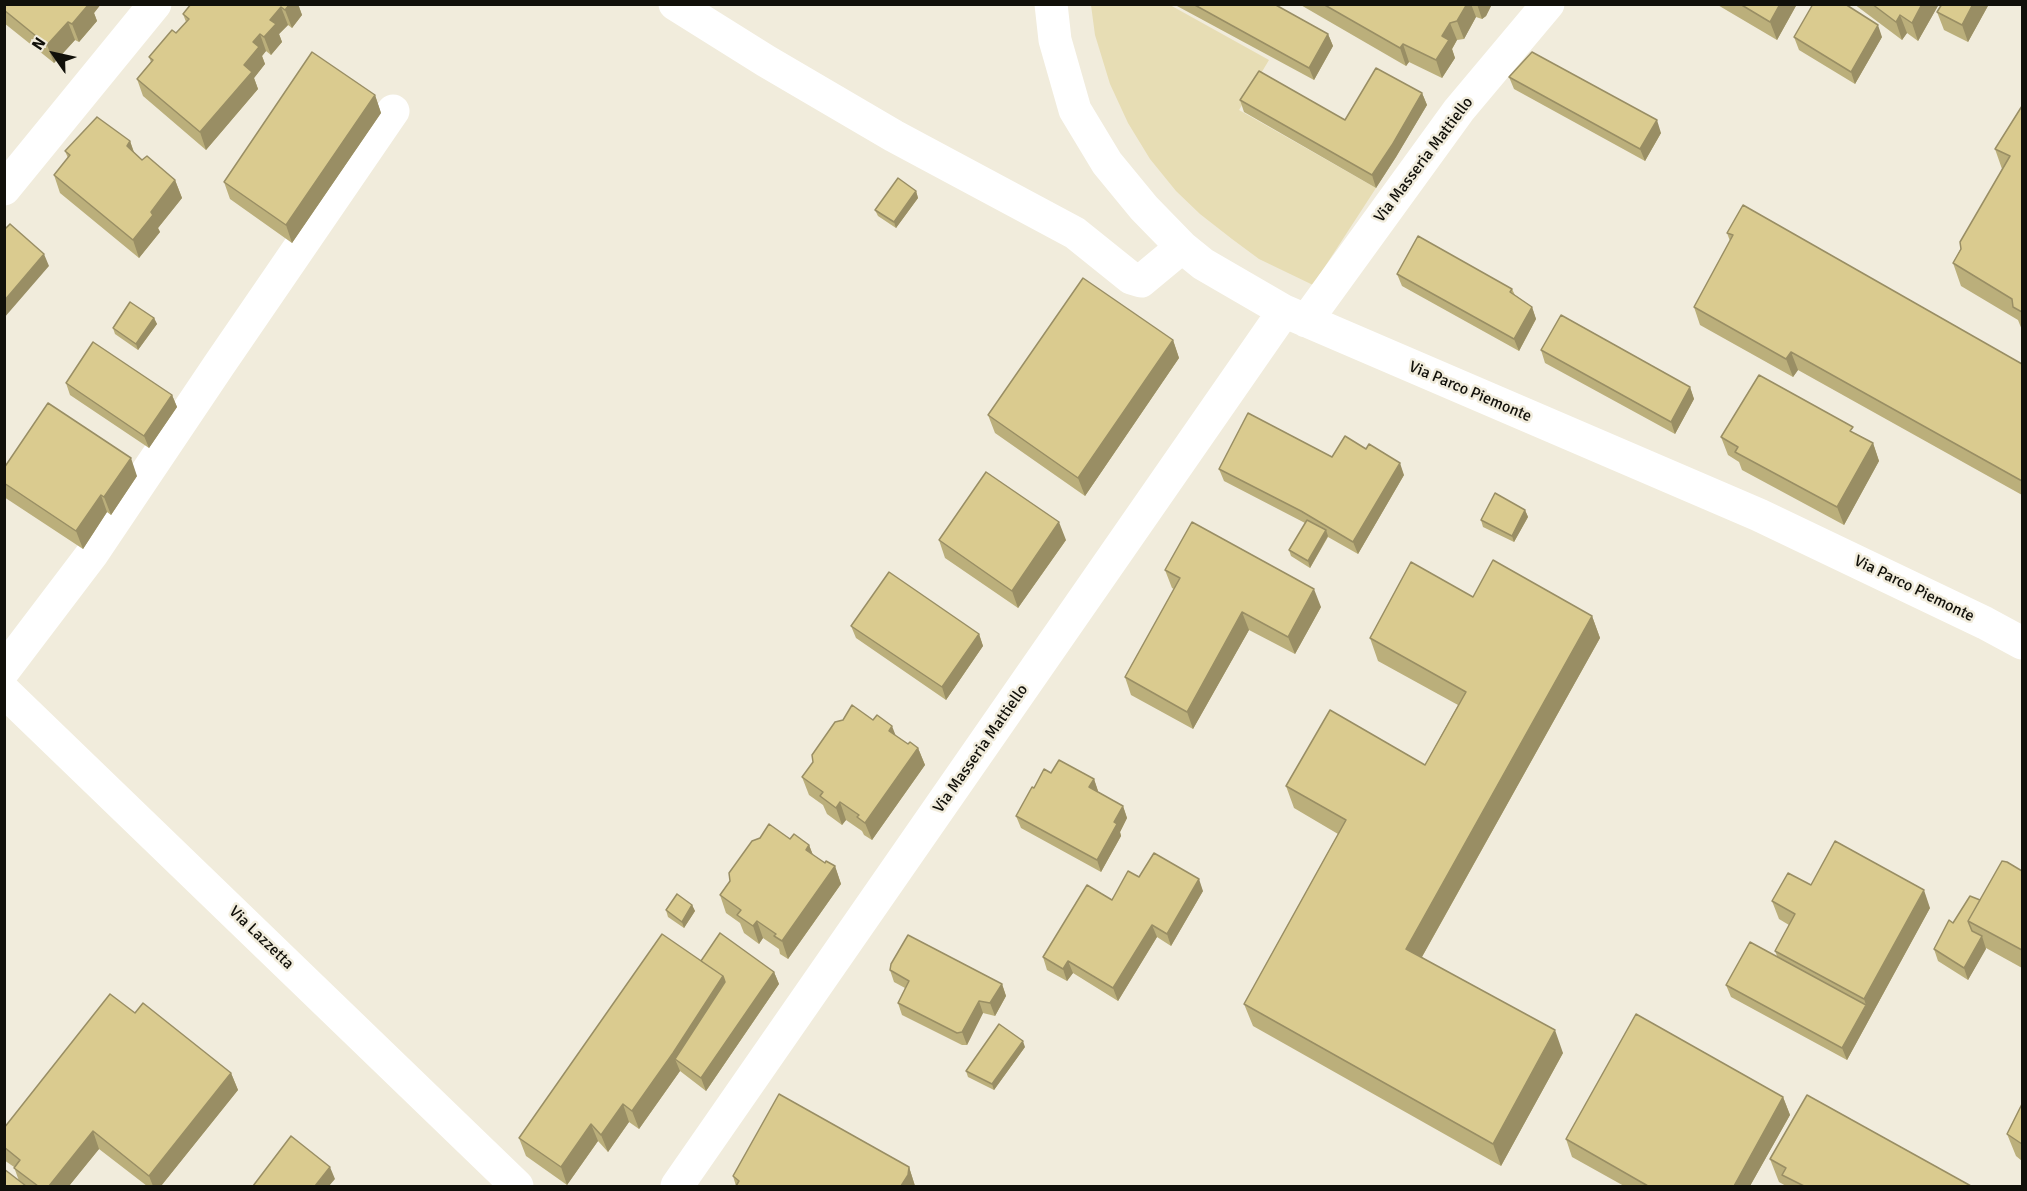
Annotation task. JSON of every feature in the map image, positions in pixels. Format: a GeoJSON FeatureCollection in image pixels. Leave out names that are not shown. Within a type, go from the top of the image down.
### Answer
{"type":"FeatureCollection","features":[{"type":"Feature","properties":{"kind":"street"},"geometry":{"type":"LineString","coordinates":[[4,189],[155,4]]}},
{"type":"Feature","properties":{"kind":"street"},"geometry":{"type":"LineString","coordinates":[[675,4],[766,61],[894,136],[1075,233],[1131,278],[1142,281],[1182,247]]}},
{"type":"Feature","properties":{"kind":"street","name":"Via Parco Piemonte"},"geometry":{"type":"LineString","coordinates":[[1051,4],[1055,40],[1075,110],[1107,163],[1144,208],[1182,247],[1203,264],[1295,316],[1759,515],[2022,643]]}},
{"type":"Feature","properties":{"kind":"street","name":"Via Masseria Mattiello"},"geometry":{"type":"LineString","coordinates":[[677,1186],[1295,316],[1459,110],[1548,4]]}},
{"type":"Feature","properties":{"kind":"street"},"geometry":{"type":"LineString","coordinates":[[4,670],[92,554],[393,111]]}},
{"type":"Feature","properties":{"kind":"street","name":"Via Lazzetta"},"geometry":{"type":"LineString","coordinates":[[4,691],[517,1186]]}},
{"type":"Feature","properties":{"kind":"shaded area"},"geometry":{"type":"Polygon","coordinates":[[[1091,5],[1170,5],[1269,60],[1239,110],[1376,188],[1313,285],[1259,259],[1232,239],[1200,214],[1176,191],[1150,159],[1128,123],[1110,84],[1095,35],[1091,5]]]}},
{"type":"Feature","properties":{"kind":"building"},"geometry":{"type":"Polygon","coordinates":[[[4,4],[89,4],[72,24],[68,22],[47,45],[4,10],[4,4]]]}},
{"type":"Feature","properties":{"kind":"building"},"geometry":{"type":"Polygon","coordinates":[[[191,4],[290,4],[285,10],[281,7],[270,20],[276,24],[264,37],[260,34],[253,42],[259,47],[244,65],[252,72],[200,132],[137,79],[153,60],[149,57],[172,30],[176,33],[189,19],[183,14],[191,4]]]}},
{"type":"Feature","properties":{"kind":"building"},"geometry":{"type":"Polygon","coordinates":[[[1193,4],[1274,4],[1328,34],[1309,68],[1193,4]]]}},
{"type":"Feature","properties":{"kind":"building"},"geometry":{"type":"Polygon","coordinates":[[[1323,4],[1467,4],[1457,21],[1450,23],[1442,36],[1449,40],[1436,60],[1403,44],[1400,48],[1323,4]]]}},
{"type":"Feature","properties":{"kind":"building"},"geometry":{"type":"Polygon","coordinates":[[[1740,4],[1780,4],[1770,22],[1740,4]]]}},
{"type":"Feature","properties":{"kind":"building"},"geometry":{"type":"Polygon","coordinates":[[[1813,4],[1845,4],[1878,25],[1851,72],[1794,37],[1813,4]]]}},
{"type":"Feature","properties":{"kind":"building"},"geometry":{"type":"Polygon","coordinates":[[[1872,4],[1922,4],[1912,23],[1900,15],[1896,22],[1872,4]]]}},
{"type":"Feature","properties":{"kind":"building"},"geometry":{"type":"Polygon","coordinates":[[[1942,4],[1973,4],[1962,25],[1937,12],[1942,4]]]}},
{"type":"Feature","properties":{"kind":"building"},"geometry":{"type":"Polygon","coordinates":[[[312,52],[375,95],[286,225],[224,182],[312,52]]]}},
{"type":"Feature","properties":{"kind":"building"},"geometry":{"type":"Polygon","coordinates":[[[1532,52],[1657,120],[1640,149],[1509,77],[1532,52]]]}},
{"type":"Feature","properties":{"kind":"building"},"geometry":{"type":"Polygon","coordinates":[[[1376,68],[1422,93],[1372,175],[1240,100],[1259,71],[1345,120],[1376,68]]]}},
{"type":"Feature","properties":{"kind":"building"},"geometry":{"type":"Polygon","coordinates":[[[2022,106],[2022,312],[2013,307],[2012,299],[1953,263],[1961,249],[1960,242],[2010,156],[1995,149],[2022,106]]]}},
{"type":"Feature","properties":{"kind":"building"},"geometry":{"type":"Polygon","coordinates":[[[97,117],[130,141],[127,146],[142,160],[147,156],[175,180],[151,212],[153,215],[133,240],[54,175],[70,155],[65,151],[97,117]]]}},
{"type":"Feature","properties":{"kind":"building"},"geometry":{"type":"Polygon","coordinates":[[[898,178],[916,191],[894,222],[875,210],[898,178]]]}},
{"type":"Feature","properties":{"kind":"building"},"geometry":{"type":"Polygon","coordinates":[[[1743,205],[2022,364],[2022,481],[1791,352],[1786,359],[1694,307],[1733,235],[1727,233],[1743,205]]]}},
{"type":"Feature","properties":{"kind":"building"},"geometry":{"type":"Polygon","coordinates":[[[10,224],[44,254],[4,301],[4,230],[10,224]]]}},
{"type":"Feature","properties":{"kind":"building"},"geometry":{"type":"Polygon","coordinates":[[[1418,236],[1512,289],[1510,292],[1532,307],[1514,339],[1397,274],[1418,236]]]}},
{"type":"Feature","properties":{"kind":"building"},"geometry":{"type":"Polygon","coordinates":[[[1083,278],[1173,340],[1078,478],[988,415],[1083,278]]]}},
{"type":"Feature","properties":{"kind":"building"},"geometry":{"type":"Polygon","coordinates":[[[130,302],[154,318],[136,344],[113,328],[130,302]]]}},
{"type":"Feature","properties":{"kind":"building"},"geometry":{"type":"Polygon","coordinates":[[[1561,315],[1690,387],[1671,422],[1541,350],[1561,315]]]}},
{"type":"Feature","properties":{"kind":"building"},"geometry":{"type":"Polygon","coordinates":[[[93,342],[172,395],[144,436],[66,383],[93,342]]]}},
{"type":"Feature","properties":{"kind":"building"},"geometry":{"type":"Polygon","coordinates":[[[1759,375],[1853,427],[1850,431],[1873,443],[1837,507],[1735,452],[1738,447],[1721,437],[1759,375]]]}},
{"type":"Feature","properties":{"kind":"building"},"geometry":{"type":"Polygon","coordinates":[[[48,403],[131,458],[104,497],[101,495],[76,531],[4,483],[4,468],[48,403]]]}},
{"type":"Feature","properties":{"kind":"building"},"geometry":{"type":"Polygon","coordinates":[[[1248,413],[1332,457],[1345,436],[1366,449],[1369,444],[1400,463],[1353,542],[1301,511],[1219,469],[1248,413]]]}},
{"type":"Feature","properties":{"kind":"building"},"geometry":{"type":"Polygon","coordinates":[[[986,472],[1059,522],[1012,591],[939,540],[986,472]]]}},
{"type":"Feature","properties":{"kind":"building"},"geometry":{"type":"Polygon","coordinates":[[[1495,493],[1525,510],[1512,536],[1481,520],[1495,493]]]}},
{"type":"Feature","properties":{"kind":"building"},"geometry":{"type":"Polygon","coordinates":[[[1307,520],[1326,530],[1308,561],[1289,550],[1307,520]]]}},
{"type":"Feature","properties":{"kind":"building"},"geometry":{"type":"Polygon","coordinates":[[[1192,522],[1314,589],[1288,637],[1242,612],[1187,712],[1125,677],[1180,578],[1165,570],[1192,522]]]}},
{"type":"Feature","properties":{"kind":"building"},"geometry":{"type":"Polygon","coordinates":[[[1493,560],[1592,616],[1406,949],[1555,1030],[1493,1144],[1244,1004],[1346,820],[1286,786],[1330,710],[1425,765],[1466,692],[1370,638],[1411,562],[1473,597],[1493,560]]]}},
{"type":"Feature","properties":{"kind":"building"},"geometry":{"type":"Polygon","coordinates":[[[889,572],[979,634],[942,687],[851,626],[889,572]]]}},
{"type":"Feature","properties":{"kind":"building"},"geometry":{"type":"Polygon","coordinates":[[[852,705],[873,720],[877,715],[892,726],[889,731],[918,748],[865,823],[857,817],[859,815],[840,802],[836,808],[820,796],[823,792],[802,777],[813,762],[812,755],[835,722],[843,720],[852,705]]]}},
{"type":"Feature","properties":{"kind":"building"},"geometry":{"type":"Polygon","coordinates":[[[1059,760],[1094,779],[1089,787],[1123,806],[1114,822],[1117,824],[1097,860],[1016,816],[1044,769],[1051,773],[1059,760]]]}},
{"type":"Feature","properties":{"kind":"building"},"geometry":{"type":"Polygon","coordinates":[[[769,824],[790,839],[794,834],[809,845],[806,850],[825,863],[826,861],[835,866],[782,941],[757,921],[753,926],[737,915],[741,910],[720,895],[730,881],[729,873],[752,841],[760,838],[769,824]]]}},
{"type":"Feature","properties":{"kind":"building"},"geometry":{"type":"Polygon","coordinates":[[[1835,841],[1924,890],[1864,999],[1775,951],[1795,914],[1772,901],[1788,873],[1811,885],[1835,841]]]}},
{"type":"Feature","properties":{"kind":"building"},"geometry":{"type":"Polygon","coordinates":[[[1154,853],[1199,879],[1167,934],[1152,925],[1113,988],[1068,961],[1063,969],[1043,957],[1087,885],[1112,900],[1128,871],[1139,877],[1154,853]]]}},
{"type":"Feature","properties":{"kind":"building"},"geometry":{"type":"Polygon","coordinates":[[[2002,861],[2022,871],[2022,950],[1968,921],[2002,861]]]}},
{"type":"Feature","properties":{"kind":"building"},"geometry":{"type":"Polygon","coordinates":[[[677,894],[692,905],[682,922],[666,910],[677,894]]]}},
{"type":"Feature","properties":{"kind":"building"},"geometry":{"type":"Polygon","coordinates":[[[1970,896],[1980,900],[1968,921],[1972,931],[1982,936],[1964,968],[1934,949],[1949,920],[1953,923],[1970,896]]]}},
{"type":"Feature","properties":{"kind":"building"},"geometry":{"type":"Polygon","coordinates":[[[720,933],[774,972],[701,1078],[675,1059],[725,982],[723,976],[701,961],[720,933]]]}},
{"type":"Feature","properties":{"kind":"building"},"geometry":{"type":"Polygon","coordinates":[[[662,934],[723,976],[632,1111],[623,1104],[601,1135],[591,1124],[561,1167],[519,1138],[662,934]]]}},
{"type":"Feature","properties":{"kind":"building"},"geometry":{"type":"Polygon","coordinates":[[[908,935],[1002,984],[990,1003],[979,1001],[962,1032],[957,1033],[898,1003],[909,981],[890,970],[891,964],[908,935]]]}},
{"type":"Feature","properties":{"kind":"building"},"geometry":{"type":"Polygon","coordinates":[[[1750,942],[1866,1005],[1842,1048],[1726,985],[1750,942]]]}},
{"type":"Feature","properties":{"kind":"building"},"geometry":{"type":"Polygon","coordinates":[[[110,994],[135,1013],[143,1003],[231,1073],[149,1176],[93,1131],[49,1186],[38,1186],[14,1168],[20,1160],[4,1147],[4,1128],[110,994]]]}},
{"type":"Feature","properties":{"kind":"building"},"geometry":{"type":"Polygon","coordinates":[[[1636,1014],[1783,1097],[1734,1186],[1648,1186],[1566,1139],[1636,1014]]]}},
{"type":"Feature","properties":{"kind":"building"},"geometry":{"type":"Polygon","coordinates":[[[999,1024],[1023,1041],[992,1084],[966,1071],[999,1024]]]}},
{"type":"Feature","properties":{"kind":"building"},"geometry":{"type":"Polygon","coordinates":[[[779,1094],[909,1167],[908,1175],[901,1186],[736,1186],[739,1181],[733,1176],[779,1094]]]}},
{"type":"Feature","properties":{"kind":"building"},"geometry":{"type":"Polygon","coordinates":[[[1807,1095],[1971,1186],[1804,1186],[1782,1175],[1786,1168],[1770,1159],[1807,1095]]]}},
{"type":"Feature","properties":{"kind":"building"},"geometry":{"type":"Polygon","coordinates":[[[2022,1104],[2022,1144],[2007,1134],[2022,1104]]]}},
{"type":"Feature","properties":{"kind":"building"},"geometry":{"type":"Polygon","coordinates":[[[291,1136],[330,1167],[315,1186],[253,1186],[291,1136]]]}},
{"type":"Feature","properties":{"kind":"building"},"geometry":{"type":"Polygon","coordinates":[[[4,1169],[26,1186],[4,1186],[4,1169]]]}}]}
